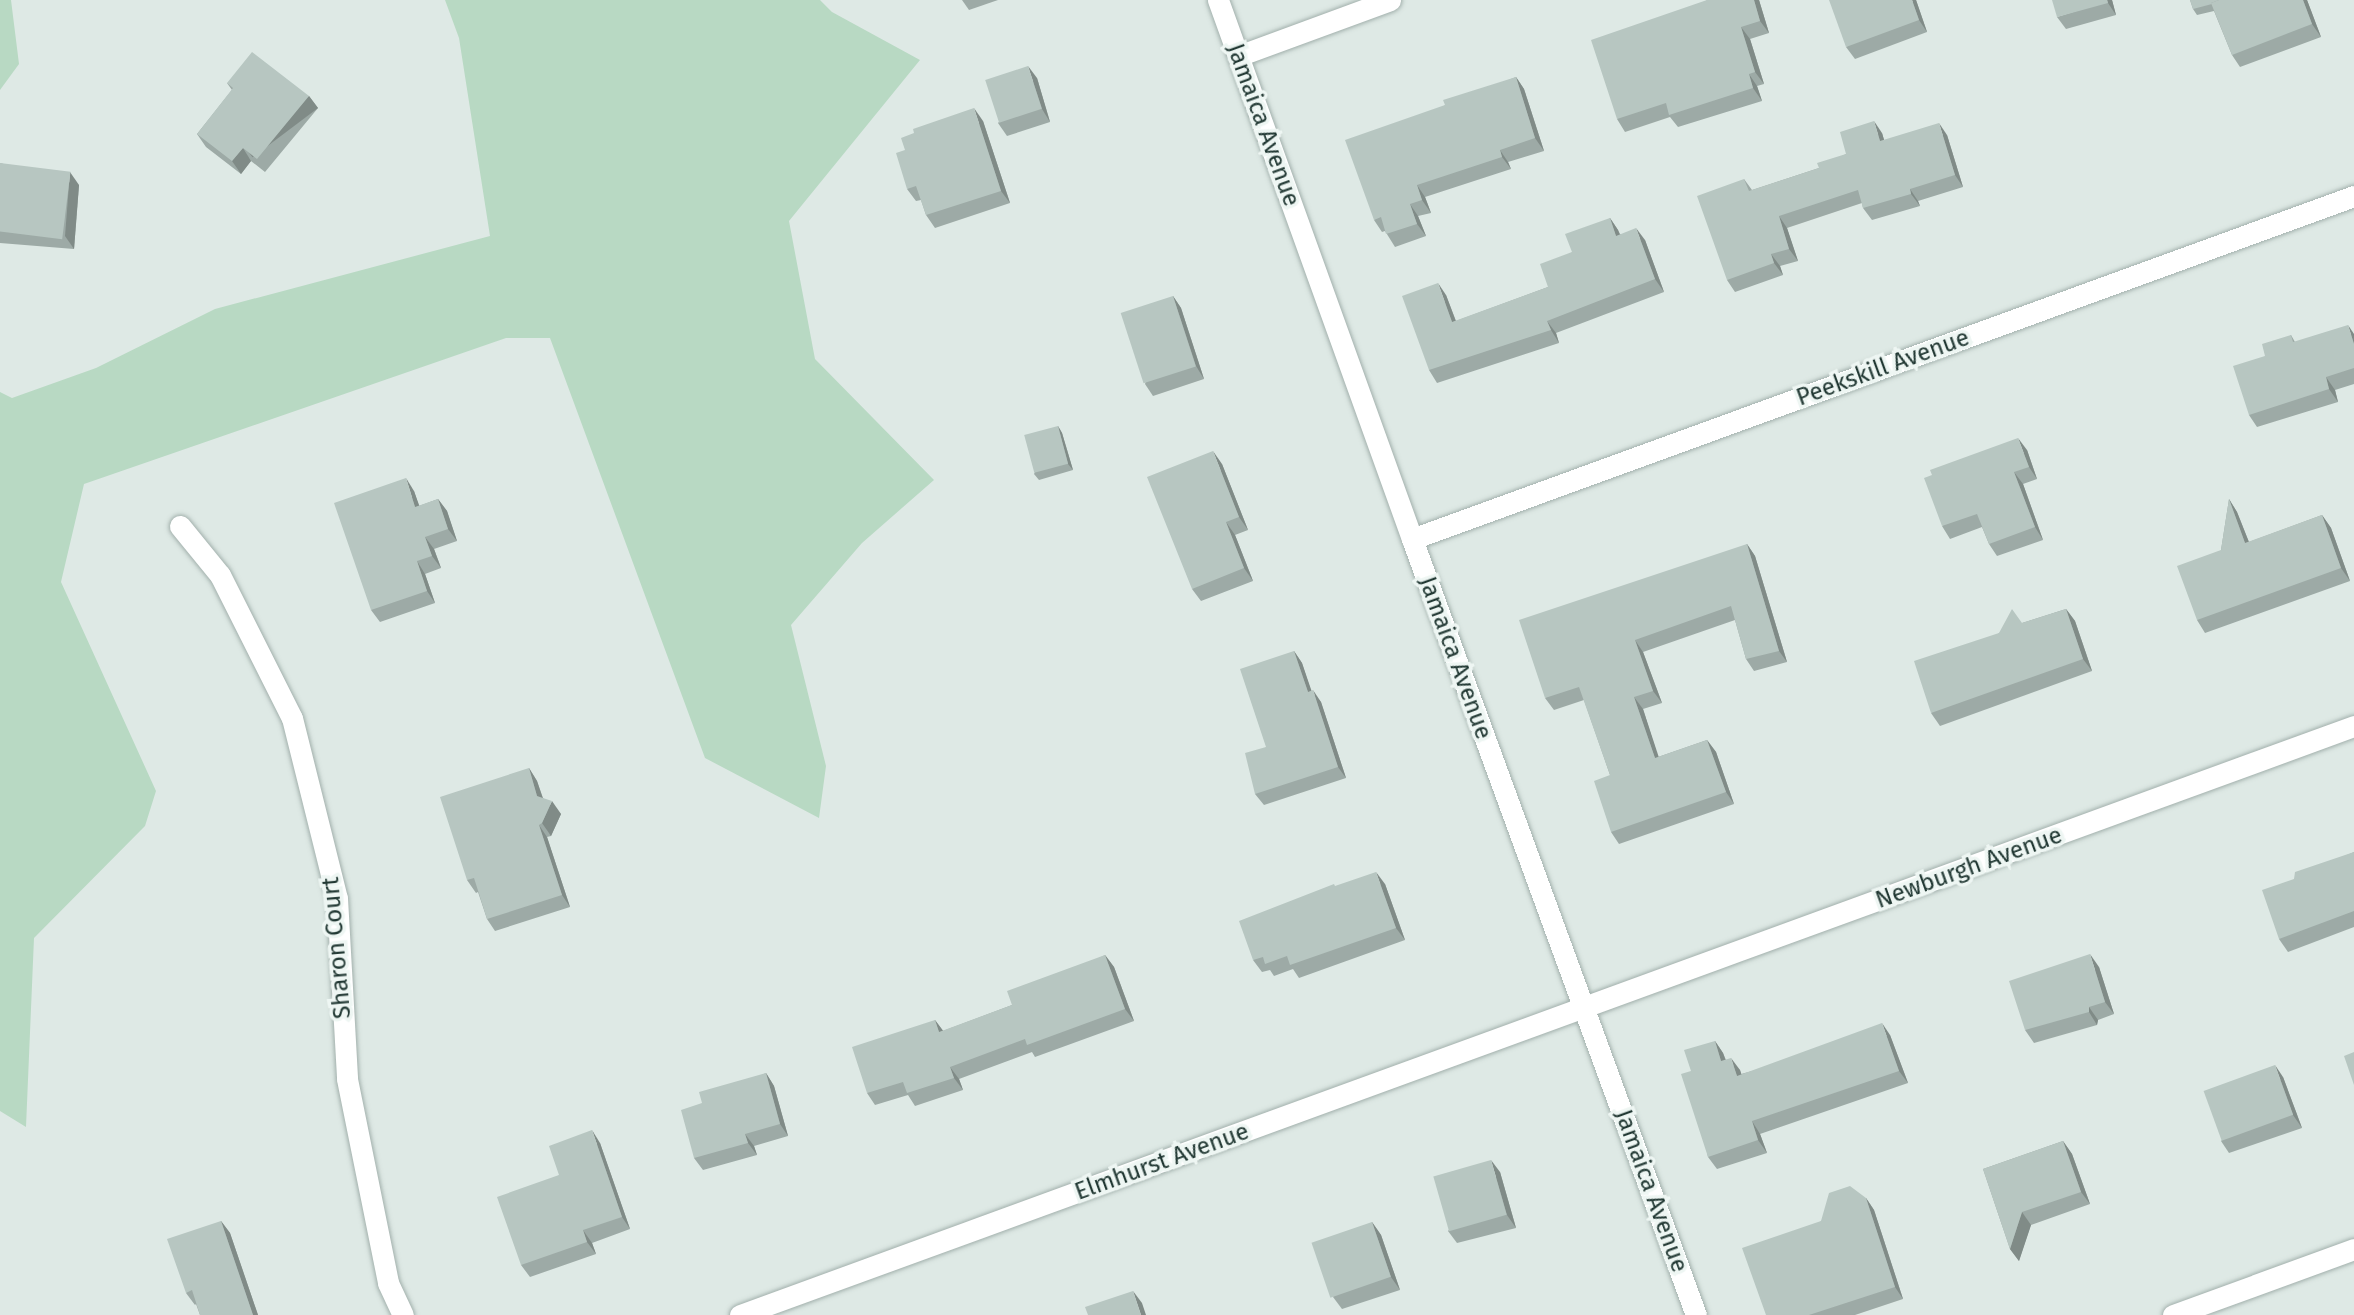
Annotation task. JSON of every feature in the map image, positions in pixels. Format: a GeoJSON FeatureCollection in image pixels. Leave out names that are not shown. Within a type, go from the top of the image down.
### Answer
{"type":"FeatureCollection","features":[{"type":"Feature","properties":{"kind":"street","name":"Jamaica Avenue"},"geometry":{"type":"LineString","coordinates":[[1218,0],[1696,1315]]}},
{"type":"Feature","properties":{"kind":"street"},"geometry":{"type":"LineString","coordinates":[[1238,56],[1390,0]]}},
{"type":"Feature","properties":{"kind":"street","name":"Peekskill Avenue"},"geometry":{"type":"LineString","coordinates":[[1412,539],[2354,197]]}},
{"type":"Feature","properties":{"kind":"street","name":"Sharon Court"},"geometry":{"type":"LineString","coordinates":[[180,526],[220,575],[292,718],[337,898],[347,1079],[388,1283],[403,1315]]}},
{"type":"Feature","properties":{"kind":"street","name":"Newburgh Avenue"},"geometry":{"type":"LineString","coordinates":[[1583,1009],[2354,726]]}},
{"type":"Feature","properties":{"kind":"street","name":"Elmhurst Avenue"},"geometry":{"type":"LineString","coordinates":[[740,1315],[1583,1009]]}},
{"type":"Feature","properties":{"kind":"street"},"geometry":{"type":"LineString","coordinates":[[2173,1315],[2354,1249]]}},
{"type":"Feature","properties":{"kind":"green space"},"geometry":{"type":"Polygon","coordinates":[[[0,0],[11,0],[19,64],[0,90],[0,0]]]}},
{"type":"Feature","properties":{"kind":"green space"},"geometry":{"type":"Polygon","coordinates":[[[445,0],[820,0],[832,12],[920,60],[789,221],[815,359],[934,480],[862,543],[791,625],[826,766],[819,818],[705,758],[550,338],[506,338],[84,484],[61,582],[156,791],[145,826],[34,938],[26,1127],[0,1111],[0,392],[12,398],[96,368],[215,309],[490,236],[459,38],[445,0]]]}},
{"type":"Feature","properties":{"kind":"building"},"geometry":{"type":"Polygon","coordinates":[[[1707,0],[1754,0],[1760,21],[1741,27],[1755,72],[1749,74],[1753,88],[1669,115],[1666,103],[1617,119],[1591,40],[1707,0]]]}},
{"type":"Feature","properties":{"kind":"building"},"geometry":{"type":"Polygon","coordinates":[[[1829,0],[1912,0],[1919,20],[1846,47],[1829,0]]]}},
{"type":"Feature","properties":{"kind":"building"},"geometry":{"type":"Polygon","coordinates":[[[2052,0],[2107,0],[2108,3],[2057,17],[2052,0]]]}},
{"type":"Feature","properties":{"kind":"building"},"geometry":{"type":"Polygon","coordinates":[[[2190,0],[2219,0],[2193,9],[2190,0]]]}},
{"type":"Feature","properties":{"kind":"building"},"geometry":{"type":"Polygon","coordinates":[[[2219,0],[2303,0],[2312,24],[2232,55],[2211,3],[2219,0]]]}},
{"type":"Feature","properties":{"kind":"building"},"geometry":{"type":"Polygon","coordinates":[[[252,52],[309,96],[257,159],[243,148],[232,161],[197,134],[233,88],[227,83],[252,52]]]}},
{"type":"Feature","properties":{"kind":"building"},"geometry":{"type":"Polygon","coordinates":[[[1028,66],[1042,109],[999,123],[985,80],[1028,66]]]}},
{"type":"Feature","properties":{"kind":"building"},"geometry":{"type":"Polygon","coordinates":[[[1516,77],[1535,138],[1500,150],[1502,157],[1417,185],[1422,200],[1410,204],[1417,224],[1386,234],[1381,217],[1374,220],[1345,140],[1445,105],[1443,100],[1516,77]]]}},
{"type":"Feature","properties":{"kind":"building"},"geometry":{"type":"Polygon","coordinates":[[[974,108],[1001,191],[926,215],[916,186],[907,189],[896,153],[905,150],[901,138],[914,133],[913,129],[974,108]]]}},
{"type":"Feature","properties":{"kind":"building"},"geometry":{"type":"Polygon","coordinates":[[[1874,121],[1880,141],[1939,123],[1955,175],[1910,189],[1911,194],[1863,208],[1858,190],[1779,216],[1789,249],[1771,254],[1774,263],[1727,280],[1697,196],[1744,179],[1749,191],[1819,168],[1817,163],[1846,154],[1840,132],[1874,121]]]}},
{"type":"Feature","properties":{"kind":"building"},"geometry":{"type":"Polygon","coordinates":[[[0,163],[70,172],[62,239],[0,232],[0,163]]]}},
{"type":"Feature","properties":{"kind":"building"},"geometry":{"type":"Polygon","coordinates":[[[1610,218],[1616,236],[1636,228],[1655,279],[1547,321],[1551,330],[1429,370],[1402,296],[1438,283],[1452,322],[1548,287],[1540,264],[1572,252],[1565,234],[1610,218]]]}},
{"type":"Feature","properties":{"kind":"building"},"geometry":{"type":"Polygon","coordinates":[[[1173,296],[1196,366],[1144,383],[1121,313],[1173,296]]]}},
{"type":"Feature","properties":{"kind":"building"},"geometry":{"type":"Polygon","coordinates":[[[2348,325],[2354,344],[2354,368],[2326,377],[2329,389],[2249,415],[2233,366],[2265,356],[2262,344],[2291,335],[2293,342],[2348,325]]]}},
{"type":"Feature","properties":{"kind":"building"},"geometry":{"type":"Polygon","coordinates":[[[1058,426],[1068,464],[1034,473],[1024,435],[1058,426]]]}},
{"type":"Feature","properties":{"kind":"building"},"geometry":{"type":"Polygon","coordinates":[[[2018,438],[2029,467],[2014,472],[2035,527],[1989,544],[1977,514],[1942,526],[1924,478],[1932,475],[1930,470],[2018,438]]]}},
{"type":"Feature","properties":{"kind":"building"},"geometry":{"type":"Polygon","coordinates":[[[1213,451],[1239,517],[1226,522],[1244,568],[1192,589],[1147,477],[1213,451]]]}},
{"type":"Feature","properties":{"kind":"building"},"geometry":{"type":"Polygon","coordinates":[[[406,478],[415,507],[438,499],[448,529],[425,537],[432,556],[417,561],[427,591],[371,610],[334,503],[406,478]]]}},
{"type":"Feature","properties":{"kind":"building"},"geometry":{"type":"Polygon","coordinates":[[[2229,499],[2245,543],[2322,515],[2341,568],[2197,620],[2177,566],[2221,550],[2229,499]]]}},
{"type":"Feature","properties":{"kind":"building"},"geometry":{"type":"Polygon","coordinates":[[[1747,544],[1779,651],[1746,659],[1731,606],[1635,640],[1653,691],[1634,697],[1655,758],[1707,740],[1726,792],[1611,832],[1594,781],[1610,775],[1579,687],[1545,698],[1519,620],[1747,544]]]}},
{"type":"Feature","properties":{"kind":"building"},"geometry":{"type":"Polygon","coordinates":[[[2012,609],[2022,623],[2066,609],[2083,659],[1931,713],[1914,661],[1999,633],[2012,609]]]}},
{"type":"Feature","properties":{"kind":"building"},"geometry":{"type":"Polygon","coordinates":[[[1294,651],[1308,692],[1313,690],[1338,767],[1255,794],[1245,753],[1266,747],[1240,669],[1294,651]]]}},
{"type":"Feature","properties":{"kind":"building"},"geometry":{"type":"Polygon","coordinates":[[[529,768],[537,796],[552,801],[539,825],[562,895],[487,919],[474,878],[467,880],[440,797],[529,768]]]}},
{"type":"Feature","properties":{"kind":"building"},"geometry":{"type":"Polygon","coordinates":[[[2354,852],[2354,911],[2279,939],[2262,890],[2294,879],[2295,872],[2354,852]]]}},
{"type":"Feature","properties":{"kind":"building"},"geometry":{"type":"Polygon","coordinates":[[[1376,872],[1396,928],[1290,965],[1287,956],[1265,964],[1263,957],[1253,960],[1239,921],[1334,884],[1335,886],[1376,872]]]}},
{"type":"Feature","properties":{"kind":"building"},"geometry":{"type":"Polygon","coordinates":[[[2090,954],[2105,1002],[2089,1007],[2089,1012],[2025,1030],[2009,981],[2090,954]]]}},
{"type":"Feature","properties":{"kind":"building"},"geometry":{"type":"Polygon","coordinates":[[[1105,955],[1125,1009],[1027,1045],[1025,1039],[950,1067],[954,1078],[907,1093],[903,1082],[867,1093],[852,1047],[935,1020],[939,1032],[1012,1005],[1007,991],[1105,955]]]}},
{"type":"Feature","properties":{"kind":"building"},"geometry":{"type":"Polygon","coordinates":[[[1882,1023],[1899,1071],[1752,1121],[1758,1140],[1708,1157],[1681,1074],[1691,1071],[1684,1050],[1715,1041],[1721,1061],[1731,1058],[1737,1076],[1882,1023]]]}},
{"type":"Feature","properties":{"kind":"building"},"geometry":{"type":"Polygon","coordinates":[[[2354,1052],[2354,1085],[2344,1056],[2354,1052]]]}},
{"type":"Feature","properties":{"kind":"building"},"geometry":{"type":"Polygon","coordinates":[[[2275,1065],[2293,1115],[2222,1141],[2204,1091],[2275,1065]]]}},
{"type":"Feature","properties":{"kind":"building"},"geometry":{"type":"Polygon","coordinates":[[[766,1073],[780,1124],[745,1134],[748,1143],[694,1158],[681,1110],[702,1103],[699,1092],[766,1073]]]}},
{"type":"Feature","properties":{"kind":"building"},"geometry":{"type":"Polygon","coordinates":[[[592,1130],[622,1217],[583,1230],[587,1242],[521,1265],[497,1197],[559,1175],[549,1146],[592,1130]]]}},
{"type":"Feature","properties":{"kind":"building"},"geometry":{"type":"Polygon","coordinates":[[[2063,1141],[2081,1192],[2022,1212],[2010,1249],[1983,1169],[2063,1141]]]}},
{"type":"Feature","properties":{"kind":"building"},"geometry":{"type":"Polygon","coordinates":[[[1491,1160],[1507,1215],[1449,1231],[1433,1177],[1491,1160]]]}},
{"type":"Feature","properties":{"kind":"building"},"geometry":{"type":"Polygon","coordinates":[[[1850,1186],[1866,1198],[1895,1287],[1809,1315],[1766,1315],[1742,1248],[1821,1221],[1829,1193],[1850,1186]]]}},
{"type":"Feature","properties":{"kind":"building"},"geometry":{"type":"Polygon","coordinates":[[[221,1221],[253,1315],[200,1315],[192,1290],[186,1293],[167,1239],[221,1221]]]}},
{"type":"Feature","properties":{"kind":"building"},"geometry":{"type":"Polygon","coordinates":[[[1372,1222],[1391,1277],[1330,1298],[1311,1243],[1372,1222]]]}},
{"type":"Feature","properties":{"kind":"building"},"geometry":{"type":"Polygon","coordinates":[[[1133,1291],[1141,1315],[1088,1315],[1085,1307],[1133,1291]]]}}]}
